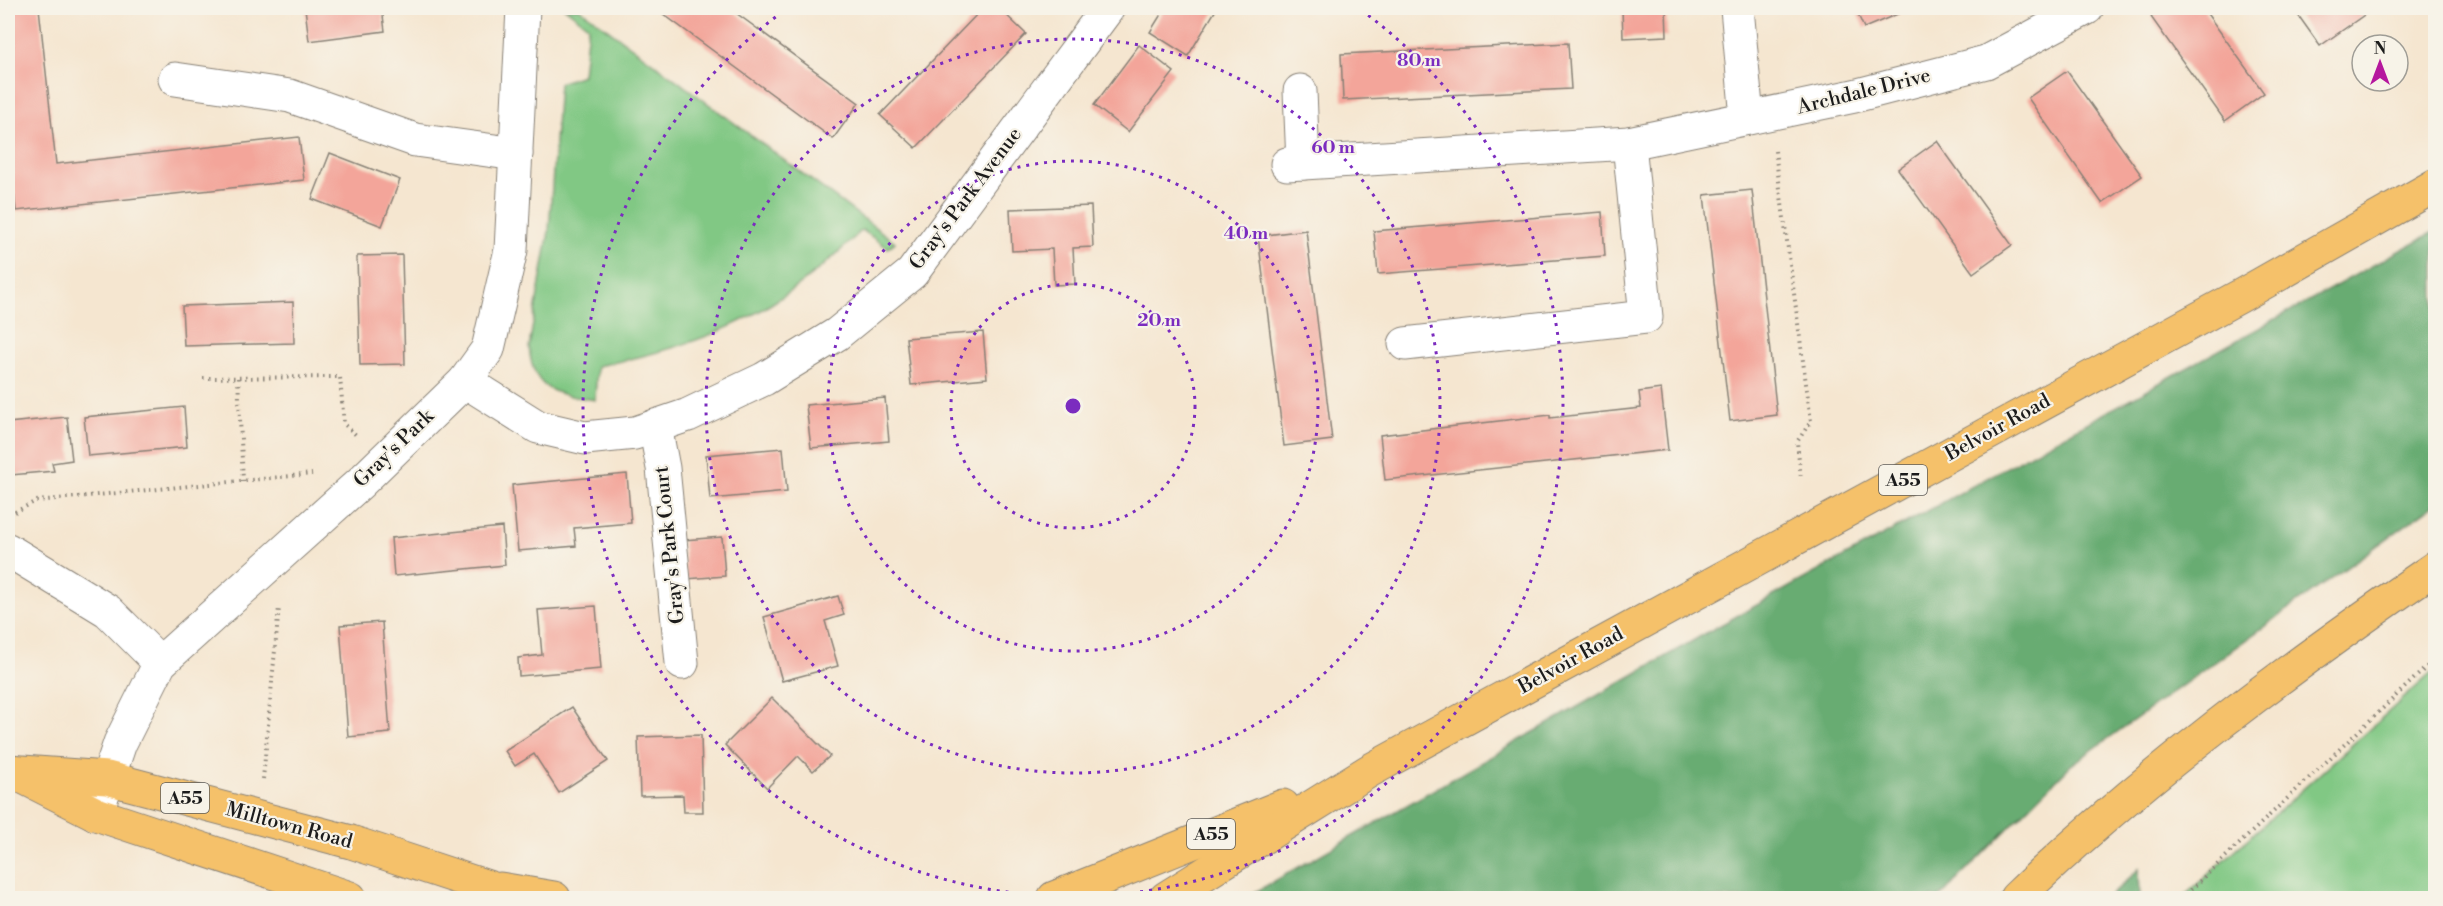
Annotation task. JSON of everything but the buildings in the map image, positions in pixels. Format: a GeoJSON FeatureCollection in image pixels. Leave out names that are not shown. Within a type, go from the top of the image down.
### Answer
{"type":"FeatureCollection","features":[{"type":"Feature","properties":{"kind":"highway","name":"Belvoir Road"},"geometry":{"type":"LineString","coordinates":[[1166,898],[1369,771],[2200,318],[2436,185]]}},
{"type":"Feature","properties":{"kind":"highway"},"geometry":{"type":"LineString","coordinates":[[2016,898],[2068,848],[2242,706],[2436,567]]}},
{"type":"Feature","properties":{"kind":"highway","name":"Belvoir Road"},"geometry":{"type":"LineString","coordinates":[[1054,898],[1369,771]]}},
{"type":"Feature","properties":{"kind":"highway","name":"Milltown Road"},"geometry":{"type":"LineString","coordinates":[[12,772],[107,778],[351,842],[487,893],[521,898]]}},
{"type":"Feature","properties":{"kind":"highway","name":"Milltown Road"},"geometry":{"type":"LineString","coordinates":[[12,772],[96,814],[350,898]]}},
{"type":"Feature","properties":{"kind":"highway","name":"A55"},"geometry":{"type":"LineString","coordinates":[[487,893],[554,898]]}},
{"type":"Feature","properties":{"kind":"street","name":"Gray's Park"},"geometry":{"type":"LineString","coordinates":[[96,814],[107,778],[137,705],[160,663],[360,483],[465,381],[488,349],[511,250],[523,8]]}},
{"type":"Feature","properties":{"kind":"street","name":"Gray's Park Avenue"},"geometry":{"type":"LineString","coordinates":[[465,381],[538,427],[585,438],[635,433],[688,416],[764,379],[837,334],[912,273],[1108,8]]}},
{"type":"Feature","properties":{"kind":"street"},"geometry":{"type":"LineString","coordinates":[[1737,8],[1758,116]]}},
{"type":"Feature","properties":{"kind":"street","name":"Archdale Drive"},"geometry":{"type":"LineString","coordinates":[[1300,91],[1295,164],[1629,143],[1854,96],[1986,62],[2087,8]]}},
{"type":"Feature","properties":{"kind":"street"},"geometry":{"type":"LineString","coordinates":[[175,79],[290,96],[415,140],[516,154]]}},
{"type":"Feature","properties":{"kind":"street"},"geometry":{"type":"LineString","coordinates":[[1405,344],[1646,317],[1629,143]]}},
{"type":"Feature","properties":{"kind":"street","name":"Gray's Park Court"},"geometry":{"type":"LineString","coordinates":[[655,426],[663,468],[682,663]]}},
{"type":"Feature","properties":{"kind":"street"},"geometry":{"type":"LineString","coordinates":[[8,550],[108,611],[160,663]]}},
{"type":"Feature","properties":{"kind":"path"},"geometry":{"type":"LineString","coordinates":[[1758,116],[1810,421],[1797,442],[1801,478]]}},
{"type":"Feature","properties":{"kind":"path"},"geometry":{"type":"LineString","coordinates":[[203,378],[340,377],[344,424],[383,460]]}},
{"type":"Feature","properties":{"kind":"path"},"geometry":{"type":"LineString","coordinates":[[238,378],[243,481]]}},
{"type":"Feature","properties":{"kind":"path"},"geometry":{"type":"LineString","coordinates":[[8,516],[36,501],[316,473],[360,483]]}},
{"type":"Feature","properties":{"kind":"path"},"geometry":{"type":"LineString","coordinates":[[263,783],[284,550]]}},
{"type":"Feature","properties":{"kind":"path"},"geometry":{"type":"LineString","coordinates":[[2182,898],[2436,658]]}},
{"type":"Feature","properties":{"kind":"green space"},"geometry":{"type":"Polygon","coordinates":[[[565,8],[579,8],[895,242],[888,248],[862,230],[801,283],[772,304],[742,321],[676,347],[597,366],[595,400],[569,396],[549,388],[536,374],[531,362],[529,347],[549,231],[559,83],[583,75],[588,26],[565,8]]]}},
{"type":"Feature","properties":{"kind":"green space"},"geometry":{"type":"Polygon","coordinates":[[[2435,231],[2435,504],[2070,766],[1939,898],[1245,898],[1715,628],[2435,231]]]}},
{"type":"Feature","properties":{"kind":"green space"},"geometry":{"type":"Polygon","coordinates":[[[2435,670],[2435,898],[2182,898],[2435,670]]]}},
{"type":"Feature","properties":{"kind":"green space"},"geometry":{"type":"Polygon","coordinates":[[[2139,869],[2140,898],[2108,898],[2139,869]]]}}]}
